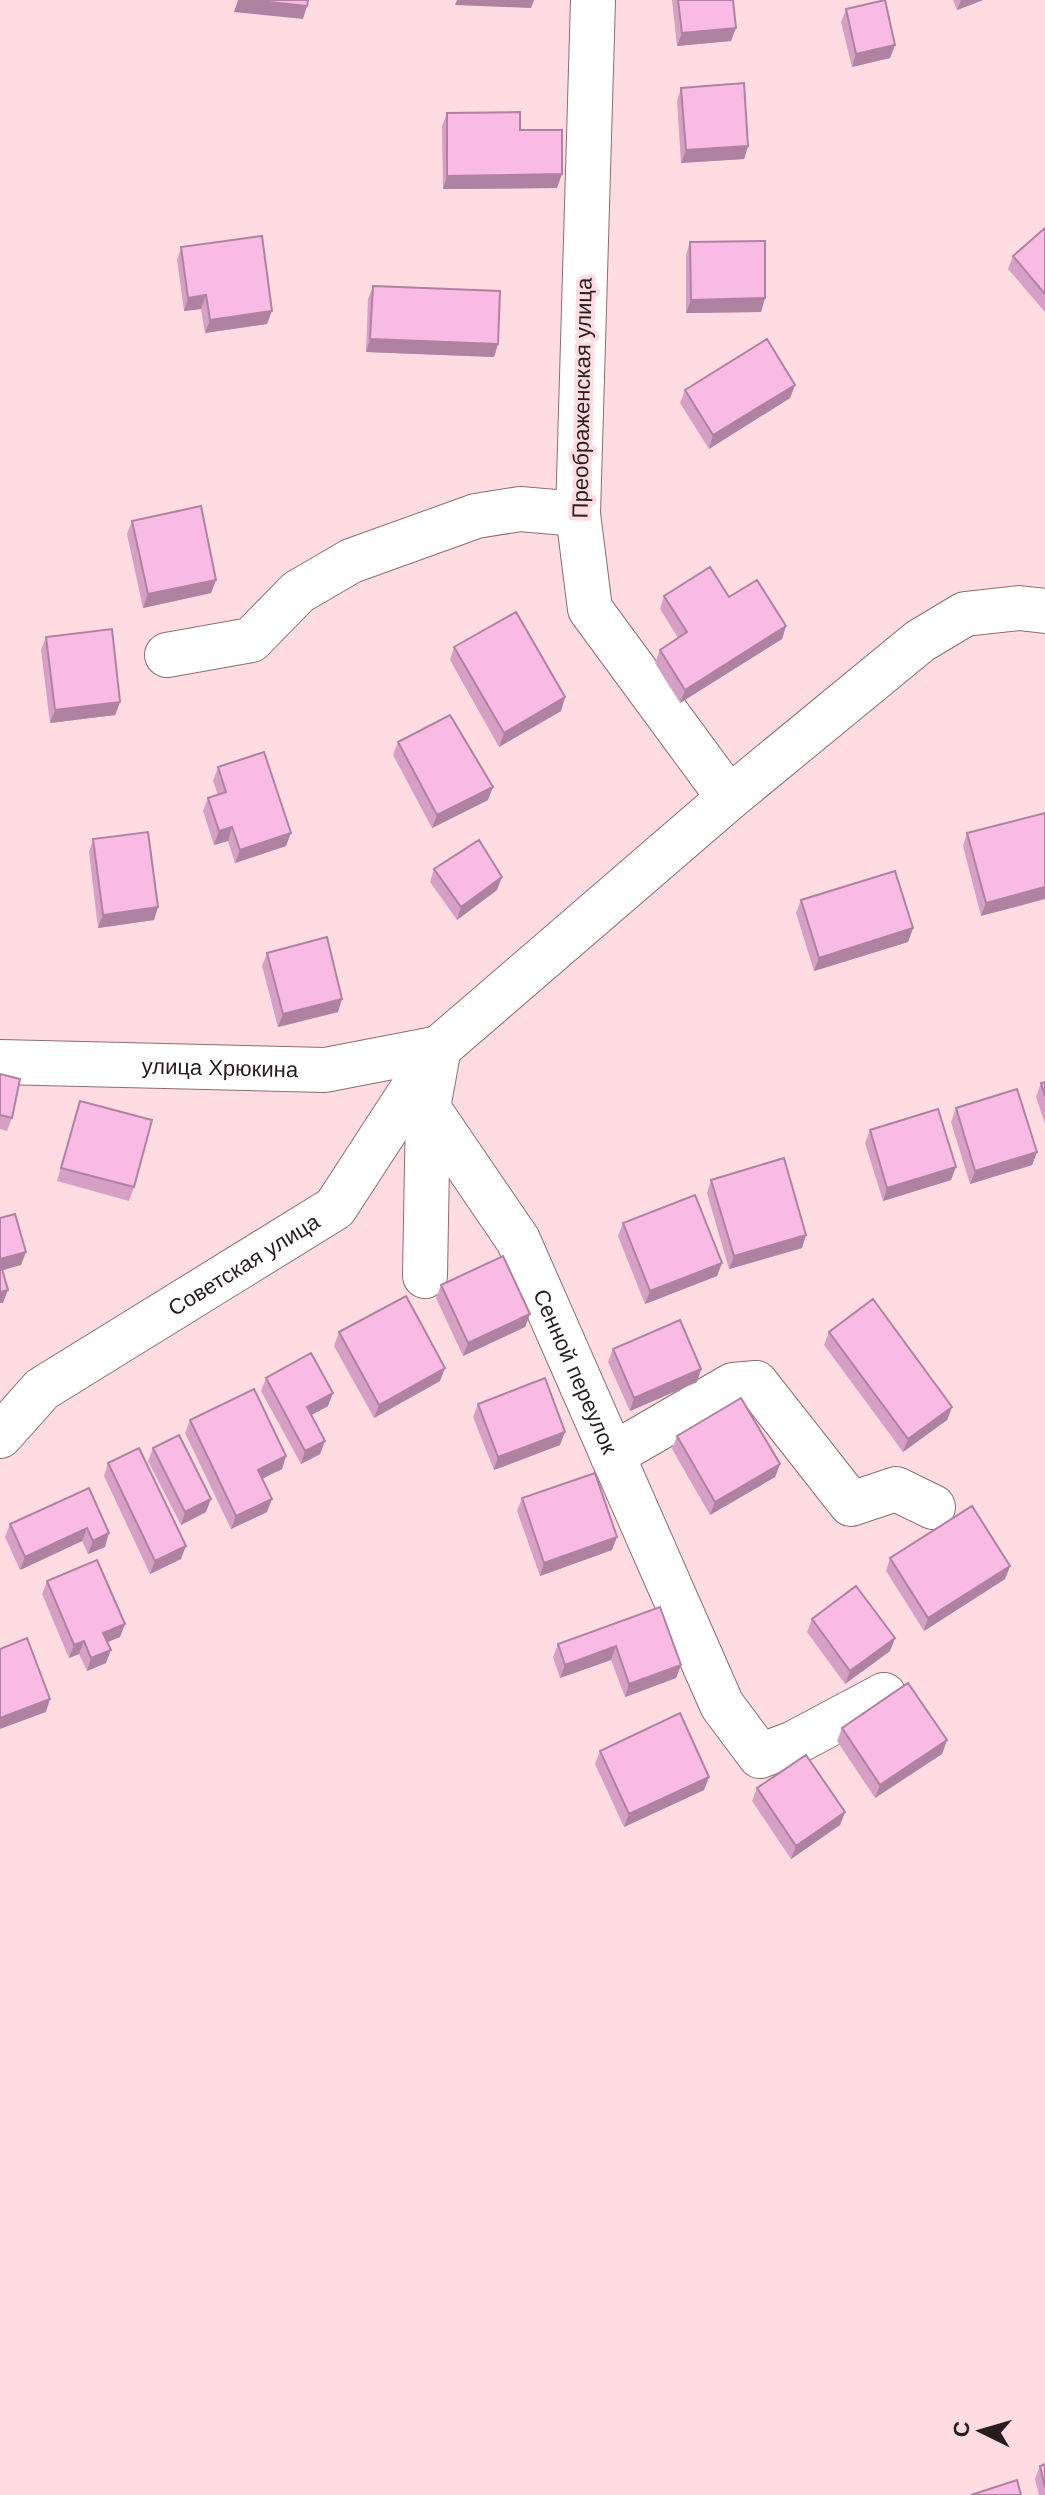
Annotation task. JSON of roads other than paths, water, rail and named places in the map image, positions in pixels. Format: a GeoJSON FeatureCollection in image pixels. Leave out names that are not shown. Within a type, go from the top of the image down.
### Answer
{"type":"FeatureCollection","features":[{"type":"Feature","properties":{"kind":"street","name":"Преображенская улица"},"geometry":{"type":"LineString","coordinates":[[593,0],[578,514],[590,609],[729,798]]}},
{"type":"Feature","properties":{"kind":"street"},"geometry":{"type":"LineString","coordinates":[[167,655],[251,640],[298,592],[351,561],[476,516],[520,509],[578,514]]}},
{"type":"Feature","properties":{"kind":"street"},"geometry":{"type":"LineString","coordinates":[[425,1276],[428,1108],[439,1048],[729,798],[920,641],[965,614],[1019,608],[1045,611]]}},
{"type":"Feature","properties":{"kind":"street","name":"улица Хрюкина"},"geometry":{"type":"LineString","coordinates":[[0,1062],[325,1070],[439,1048]]}},
{"type":"Feature","properties":{"kind":"street","name":"Советская улица"},"geometry":{"type":"LineString","coordinates":[[0,1436],[42,1389],[335,1208],[439,1048]]}},
{"type":"Feature","properties":{"kind":"street","name":"Сенной переулок"},"geometry":{"type":"LineString","coordinates":[[428,1108],[518,1240],[722,1705],[760,1756],[794,1743],[884,1695]]}},
{"type":"Feature","properties":{"kind":"street"},"geometry":{"type":"LineString","coordinates":[[612,1455],[733,1385],[756,1383],[851,1504],[896,1489],[933,1507]]}}]}
